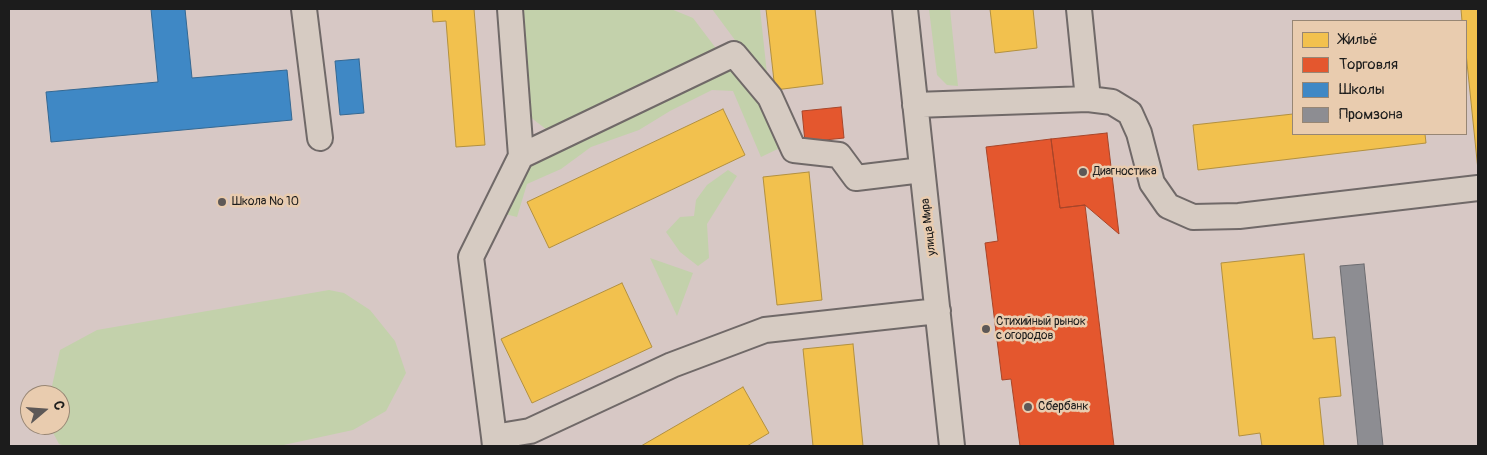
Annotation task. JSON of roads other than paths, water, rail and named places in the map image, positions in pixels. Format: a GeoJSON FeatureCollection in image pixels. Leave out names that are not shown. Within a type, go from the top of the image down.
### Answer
{"type":"FeatureCollection","features":[{"type":"Feature","properties":{"kind":"street"},"geometry":{"type":"LineString","coordinates":[[304,9],[320,138]]}},
{"type":"Feature","properties":{"kind":"street"},"geometry":{"type":"LineString","coordinates":[[510,9],[521,156],[471,257],[494,442],[530,431],[672,365],[765,330],[938,311]]}},
{"type":"Feature","properties":{"kind":"street","name":"улица Мира"},"geometry":{"type":"LineString","coordinates":[[905,9],[952,446]]}},
{"type":"Feature","properties":{"kind":"street"},"geometry":{"type":"LineString","coordinates":[[1079,9],[1088,99]]}},
{"type":"Feature","properties":{"kind":"street"},"geometry":{"type":"LineString","coordinates":[[521,156],[734,54],[770,97],[794,150],[839,155],[856,178],[922,170]]}},
{"type":"Feature","properties":{"kind":"street"},"geometry":{"type":"LineString","coordinates":[[915,105],[1088,99],[1112,102],[1130,113],[1139,133],[1152,184],[1168,206],[1193,217],[1239,216],[1478,188]]}},
{"type":"Feature","properties":{"kind":"place","name":"Диагностика"},"geometry":{"type":"Point","coordinates":[1083,172]}},
{"type":"Feature","properties":{"kind":"place","name":"Школа № 10"},"geometry":{"type":"Point","coordinates":[222,202]}},
{"type":"Feature","properties":{"kind":"place","name":"Стихийный рынок с огородов"},"geometry":{"type":"Point","coordinates":[986,329]}},
{"type":"Feature","properties":{"kind":"place","name":"Сбербанк"},"geometry":{"type":"Point","coordinates":[1028,407]}}]}
